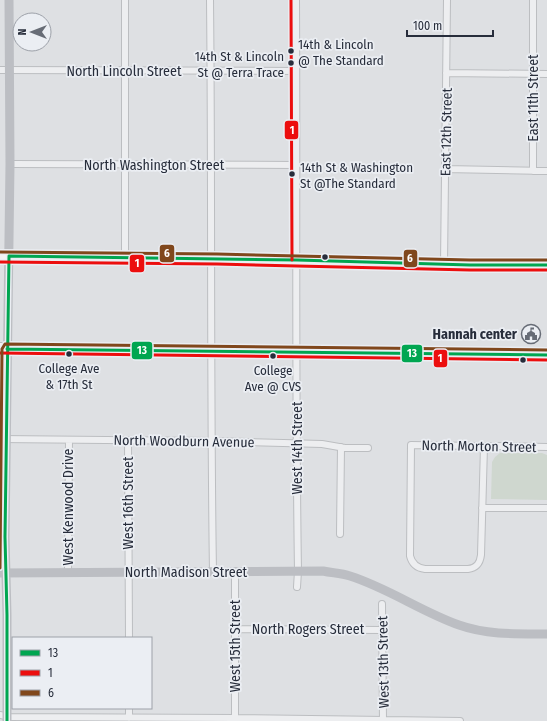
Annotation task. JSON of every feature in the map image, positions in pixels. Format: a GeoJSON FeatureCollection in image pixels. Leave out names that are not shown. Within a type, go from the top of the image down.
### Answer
{"type":"FeatureCollection","features":[{"type":"Feature","properties":{"kind":"main road"},"geometry":{"type":"LineString","coordinates":[[4,714],[7,615],[3,573],[4,257],[10,164],[5,70],[9,0]]}},
{"type":"Feature","properties":{"kind":"main road"},"geometry":{"type":"LineString","coordinates":[[4,257],[297,260],[547,265]]}},
{"type":"Feature","properties":{"kind":"main road"},"geometry":{"type":"LineString","coordinates":[[4,348],[547,355]]}},
{"type":"Feature","properties":{"kind":"main road","name":"North Madison Street"},"geometry":{"type":"LineString","coordinates":[[3,573],[298,571],[338,573],[364,581],[436,616],[476,630],[494,633],[547,634]]}},
{"type":"Feature","properties":{"kind":"street"},"geometry":{"type":"LineString","coordinates":[[125,0],[125,258]]}},
{"type":"Feature","properties":{"kind":"street"},"geometry":{"type":"LineString","coordinates":[[210,0],[212,259],[211,441],[213,572]]}},
{"type":"Feature","properties":{"kind":"street","name":"West 14th Street"},"geometry":{"type":"LineString","coordinates":[[296,0],[297,587]]}},
{"type":"Feature","properties":{"kind":"street","name":"East 12th Street"},"geometry":{"type":"LineString","coordinates":[[444,264],[448,0]]}},
{"type":"Feature","properties":{"kind":"street","name":"East 11th Street"},"geometry":{"type":"LineString","coordinates":[[533,0],[533,171]]}},
{"type":"Feature","properties":{"kind":"street","name":"North Lincoln Street"},"geometry":{"type":"LineString","coordinates":[[5,70],[296,71]]}},
{"type":"Feature","properties":{"kind":"street"},"geometry":{"type":"LineString","coordinates":[[446,73],[547,74]]}},
{"type":"Feature","properties":{"kind":"street","name":"North Washington Street"},"geometry":{"type":"LineString","coordinates":[[10,164],[297,165]]}},
{"type":"Feature","properties":{"kind":"street"},"geometry":{"type":"LineString","coordinates":[[445,169],[547,171]]}},
{"type":"Feature","properties":{"kind":"street","name":"North Woodburn Avenue"},"geometry":{"type":"LineString","coordinates":[[3,440],[211,441],[322,444],[341,448],[368,448]]}},
{"type":"Feature","properties":{"kind":"street","name":"West Kenwood Drive"},"geometry":{"type":"LineString","coordinates":[[68,573],[69,440]]}},
{"type":"Feature","properties":{"kind":"street","name":"West 16th Street"},"geometry":{"type":"LineString","coordinates":[[128,441],[128,637]]}},
{"type":"Feature","properties":{"kind":"street","name":"North Morton Street"},"geometry":{"type":"LineString","coordinates":[[482,508],[481,556],[479,562],[474,568],[425,569],[419,568],[414,564],[410,556],[411,445],[547,447]]}},
{"type":"Feature","properties":{"kind":"street"},"geometry":{"type":"LineString","coordinates":[[484,446],[482,508],[547,508]]}},
{"type":"Feature","properties":{"kind":"street"},"geometry":{"type":"LineString","coordinates":[[340,534],[341,448]]}},
{"type":"Feature","properties":{"kind":"street","name":"West 15th Street"},"geometry":{"type":"LineString","coordinates":[[234,719],[235,572]]}},
{"type":"Feature","properties":{"kind":"street","name":"West 13th Street"},"geometry":{"type":"LineString","coordinates":[[382,604],[383,720]]}},
{"type":"Feature","properties":{"kind":"street","name":"North Rogers Street"},"geometry":{"type":"LineString","coordinates":[[234,629],[382,630]]}},
{"type":"Feature","properties":{"kind":"street"},"geometry":{"type":"LineString","coordinates":[[129,709],[129,718]]}},
{"type":"Feature","properties":{"kind":"street"},"geometry":{"type":"LineString","coordinates":[[4,714],[129,718],[460,721]]}},
{"type":"Feature","properties":{"kind":"shaded area"},"geometry":{"type":"Polygon","coordinates":[[[500,453],[542,453],[547,455],[547,500],[491,499],[492,462],[500,453]]]}},
{"type":"Feature","properties":{"kind":"transit line","name":"1"},"geometry":{"type":"LineString","coordinates":[[291,0],[292,260]]}},
{"type":"Feature","properties":{"kind":"transit line","name":"6"},"geometry":{"type":"LineString","coordinates":[[0,252],[547,260]]}},
{"type":"Feature","properties":{"kind":"transit line","name":"13"},"geometry":{"type":"LineString","coordinates":[[7,721],[5,537],[9,256],[297,260],[470,265],[547,265]]}},
{"type":"Feature","properties":{"kind":"transit line","name":"1"},"geometry":{"type":"LineString","coordinates":[[0,262],[547,270]]}},
{"type":"Feature","properties":{"kind":"transit line","name":"6"},"geometry":{"type":"LineString","coordinates":[[0,568],[2,349],[5,344],[547,350]]}},
{"type":"Feature","properties":{"kind":"transit line","name":"13"},"geometry":{"type":"LineString","coordinates":[[7,349],[547,355]]}},
{"type":"Feature","properties":{"kind":"transit line","name":"1"},"geometry":{"type":"LineString","coordinates":[[0,353],[547,360]]}},
{"type":"Feature","properties":{"kind":"place","name":"14th & Lincoln @ The Standard"},"geometry":{"type":"Point","coordinates":[291,51]}},
{"type":"Feature","properties":{"kind":"place","name":"14th St & Lincoln St @ Terra Trace"},"geometry":{"type":"Point","coordinates":[291,63]}},
{"type":"Feature","properties":{"kind":"place","name":"14th St & Washington St @The Standard"},"geometry":{"type":"Point","coordinates":[292,174]}},
{"type":"Feature","properties":{"kind":"place","name":"Hannah center"},"geometry":{"type":"Point","coordinates":[531,334]}},
{"type":"Feature","properties":{"kind":"place","name":"College Ave & 17th St"},"geometry":{"type":"Point","coordinates":[69,354]}},
{"type":"Feature","properties":{"kind":"place","name":"College Ave @ CVS"},"geometry":{"type":"Point","coordinates":[273,356]}}]}
